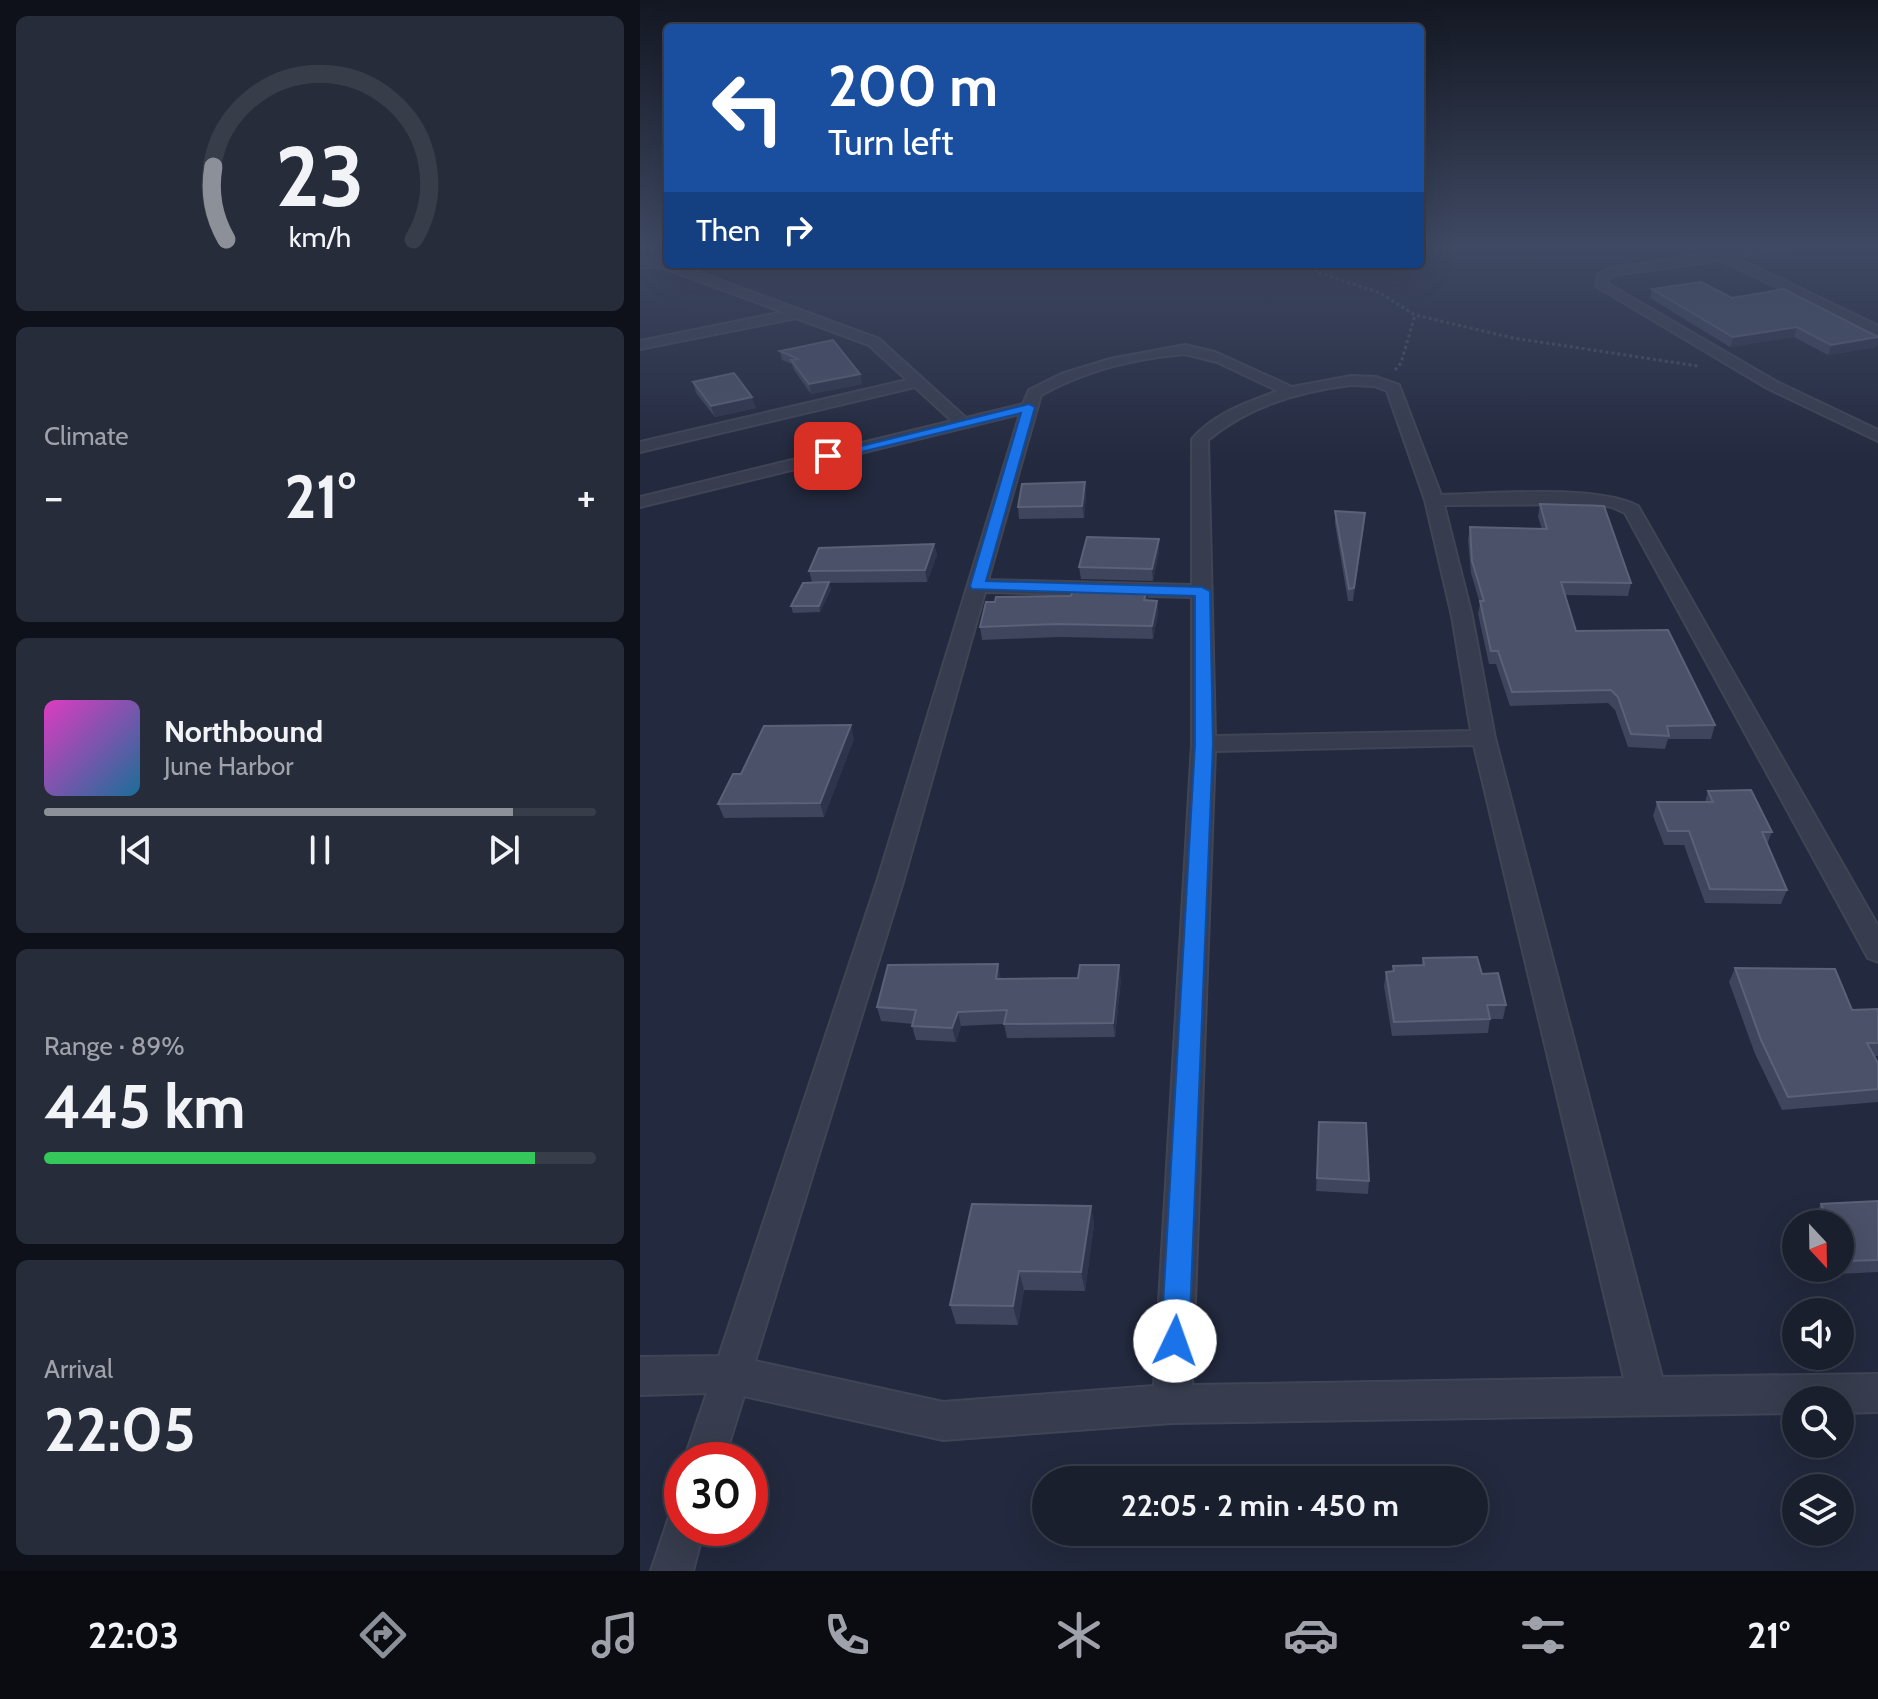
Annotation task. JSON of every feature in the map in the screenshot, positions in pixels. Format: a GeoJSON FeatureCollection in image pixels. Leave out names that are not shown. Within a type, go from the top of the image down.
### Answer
{"type":"FeatureCollection","features":[{"type":"Feature","properties":{"kind":"street"},"geometry":{"type":"LineString","coordinates":[[640,345],[778,317]]}},
{"type":"Feature","properties":{"kind":"street"},"geometry":{"type":"LineString","coordinates":[[804,317],[874,342],[962,422]]}},
{"type":"Feature","properties":{"kind":"street"},"geometry":{"type":"LineString","coordinates":[[1654,317],[1744,371],[1878,436]]}},
{"type":"Feature","properties":{"kind":"street"},"geometry":{"type":"LineString","coordinates":[[1850,317],[1878,331]]}},
{"type":"Feature","properties":{"kind":"street"},"geometry":{"type":"LineString","coordinates":[[709,1442],[890,882],[1034,393],[1054,382],[1152,353],[1177,349],[1197,350],[1289,391]]}},
{"type":"Feature","properties":{"kind":"street"},"geometry":{"type":"LineString","coordinates":[[1172,1404],[1204,744],[1200,439],[1223,419],[1289,391],[1362,379],[1385,382],[1394,388],[1434,500],[1462,616],[1484,738],[1647,1394]]}},
{"type":"Feature","properties":{"kind":"street"},"geometry":{"type":"LineString","coordinates":[[640,447],[919,382]]}},
{"type":"Feature","properties":{"kind":"street"},"geometry":{"type":"LineString","coordinates":[[640,502],[1029,407]]}},
{"type":"Feature","properties":{"kind":"street"},"geometry":{"type":"LineString","coordinates":[[1434,500],[1593,499],[1616,502],[1632,510],[1878,951]]}},
{"type":"Feature","properties":{"kind":"street"},"geometry":{"type":"LineString","coordinates":[[977,586],[1202,591]]}},
{"type":"Feature","properties":{"kind":"street"},"geometry":{"type":"LineString","coordinates":[[1204,744],[1484,738]]}},
{"type":"Feature","properties":{"kind":"street"},"geometry":{"type":"LineString","coordinates":[[640,1376],[730,1374],[943,1421],[1172,1404],[1647,1394],[1878,1393]]}},
{"type":"Feature","properties":{"kind":"street"},"geometry":{"type":"LineString","coordinates":[[672,1571],[679,1546]]}},
{"type":"Feature","properties":{"kind":"path"},"geometry":{"type":"LineString","coordinates":[[1385,382],[1401,363],[1414,317]]}},
{"type":"Feature","properties":{"kind":"path"},"geometry":{"type":"LineString","coordinates":[[1425,317],[1595,353],[1744,371]]}},
{"type":"Feature","properties":{"kind":"building"},"geometry":{"type":"Polygon","coordinates":[[[1700,317],[1839,317],[1878,337],[1831,345],[1797,327],[1733,337],[1700,317]]]}},
{"type":"Feature","properties":{"kind":"building"},"geometry":{"type":"Polygon","coordinates":[[[833,340],[860,374],[809,384],[791,360],[798,359],[780,351],[833,340]]]}},
{"type":"Feature","properties":{"kind":"building"},"geometry":{"type":"Polygon","coordinates":[[[734,373],[752,397],[711,406],[693,382],[734,373]]]}},
{"type":"Feature","properties":{"kind":"building"},"geometry":{"type":"Polygon","coordinates":[[[1085,482],[1082,506],[1018,507],[1022,484],[1085,482]]]}},
{"type":"Feature","properties":{"kind":"building"},"geometry":{"type":"Polygon","coordinates":[[[1540,504],[1604,506],[1631,583],[1561,582],[1576,631],[1668,630],[1715,725],[1667,726],[1669,736],[1631,734],[1618,697],[1611,690],[1512,692],[1498,651],[1491,651],[1480,601],[1484,601],[1472,561],[1470,527],[1547,529],[1540,504]]]}},
{"type":"Feature","properties":{"kind":"building"},"geometry":{"type":"Polygon","coordinates":[[[1335,511],[1365,513],[1354,588],[1349,589],[1335,511]]]}},
{"type":"Feature","properties":{"kind":"building"},"geometry":{"type":"Polygon","coordinates":[[[1087,537],[1159,539],[1152,569],[1079,567],[1087,537]]]}},
{"type":"Feature","properties":{"kind":"building"},"geometry":{"type":"Polygon","coordinates":[[[934,544],[925,570],[809,571],[819,548],[934,544]]]}},
{"type":"Feature","properties":{"kind":"building"},"geometry":{"type":"Polygon","coordinates":[[[829,582],[819,606],[791,606],[803,583],[829,582]]]}},
{"type":"Feature","properties":{"kind":"building"},"geometry":{"type":"Polygon","coordinates":[[[1075,584],[1148,586],[1144,600],[1157,601],[1152,626],[1057,624],[980,627],[986,602],[995,602],[996,597],[1071,596],[1075,584]]]}},
{"type":"Feature","properties":{"kind":"building"},"geometry":{"type":"Polygon","coordinates":[[[851,725],[820,803],[718,804],[733,774],[741,774],[764,726],[851,725]]]}},
{"type":"Feature","properties":{"kind":"building"},"geometry":{"type":"Polygon","coordinates":[[[1751,790],[1772,832],[1762,832],[1787,890],[1710,889],[1689,831],[1668,831],[1657,802],[1713,802],[1708,791],[1751,790]]]}},
{"type":"Feature","properties":{"kind":"building"},"geometry":{"type":"Polygon","coordinates":[[[1477,957],[1482,974],[1498,973],[1506,1005],[1487,1005],[1490,1019],[1394,1022],[1386,972],[1394,971],[1393,966],[1424,965],[1423,958],[1477,957]]]}},
{"type":"Feature","properties":{"kind":"building"},"geometry":{"type":"Polygon","coordinates":[[[998,964],[996,979],[1078,978],[1080,965],[1119,965],[1113,1023],[1004,1024],[1007,1010],[958,1012],[952,1028],[912,1026],[916,1010],[877,1007],[888,965],[998,964]]]}},
{"type":"Feature","properties":{"kind":"building"},"geometry":{"type":"Polygon","coordinates":[[[1735,968],[1835,969],[1852,1010],[1878,1009],[1878,1043],[1867,1043],[1878,1063],[1878,1089],[1788,1097],[1761,1040],[1735,968]]]}},
{"type":"Feature","properties":{"kind":"building"},"geometry":{"type":"Polygon","coordinates":[[[1319,1122],[1366,1123],[1369,1181],[1317,1178],[1319,1122]]]}},
{"type":"Feature","properties":{"kind":"building"},"geometry":{"type":"Polygon","coordinates":[[[1878,1201],[1878,1260],[1854,1261],[1854,1210],[1823,1210],[1821,1204],[1878,1201]]]}},
{"type":"Feature","properties":{"kind":"building"},"geometry":{"type":"Polygon","coordinates":[[[972,1204],[1091,1206],[1081,1272],[1019,1271],[1013,1306],[950,1305],[972,1204]]]}},
{"type":"Feature","properties":{"kind":"route"},"geometry":{"type":"LineString","coordinates":[[828,456],[1029,407],[977,586],[1202,591],[1204,744],[1175,1341]]}}]}
